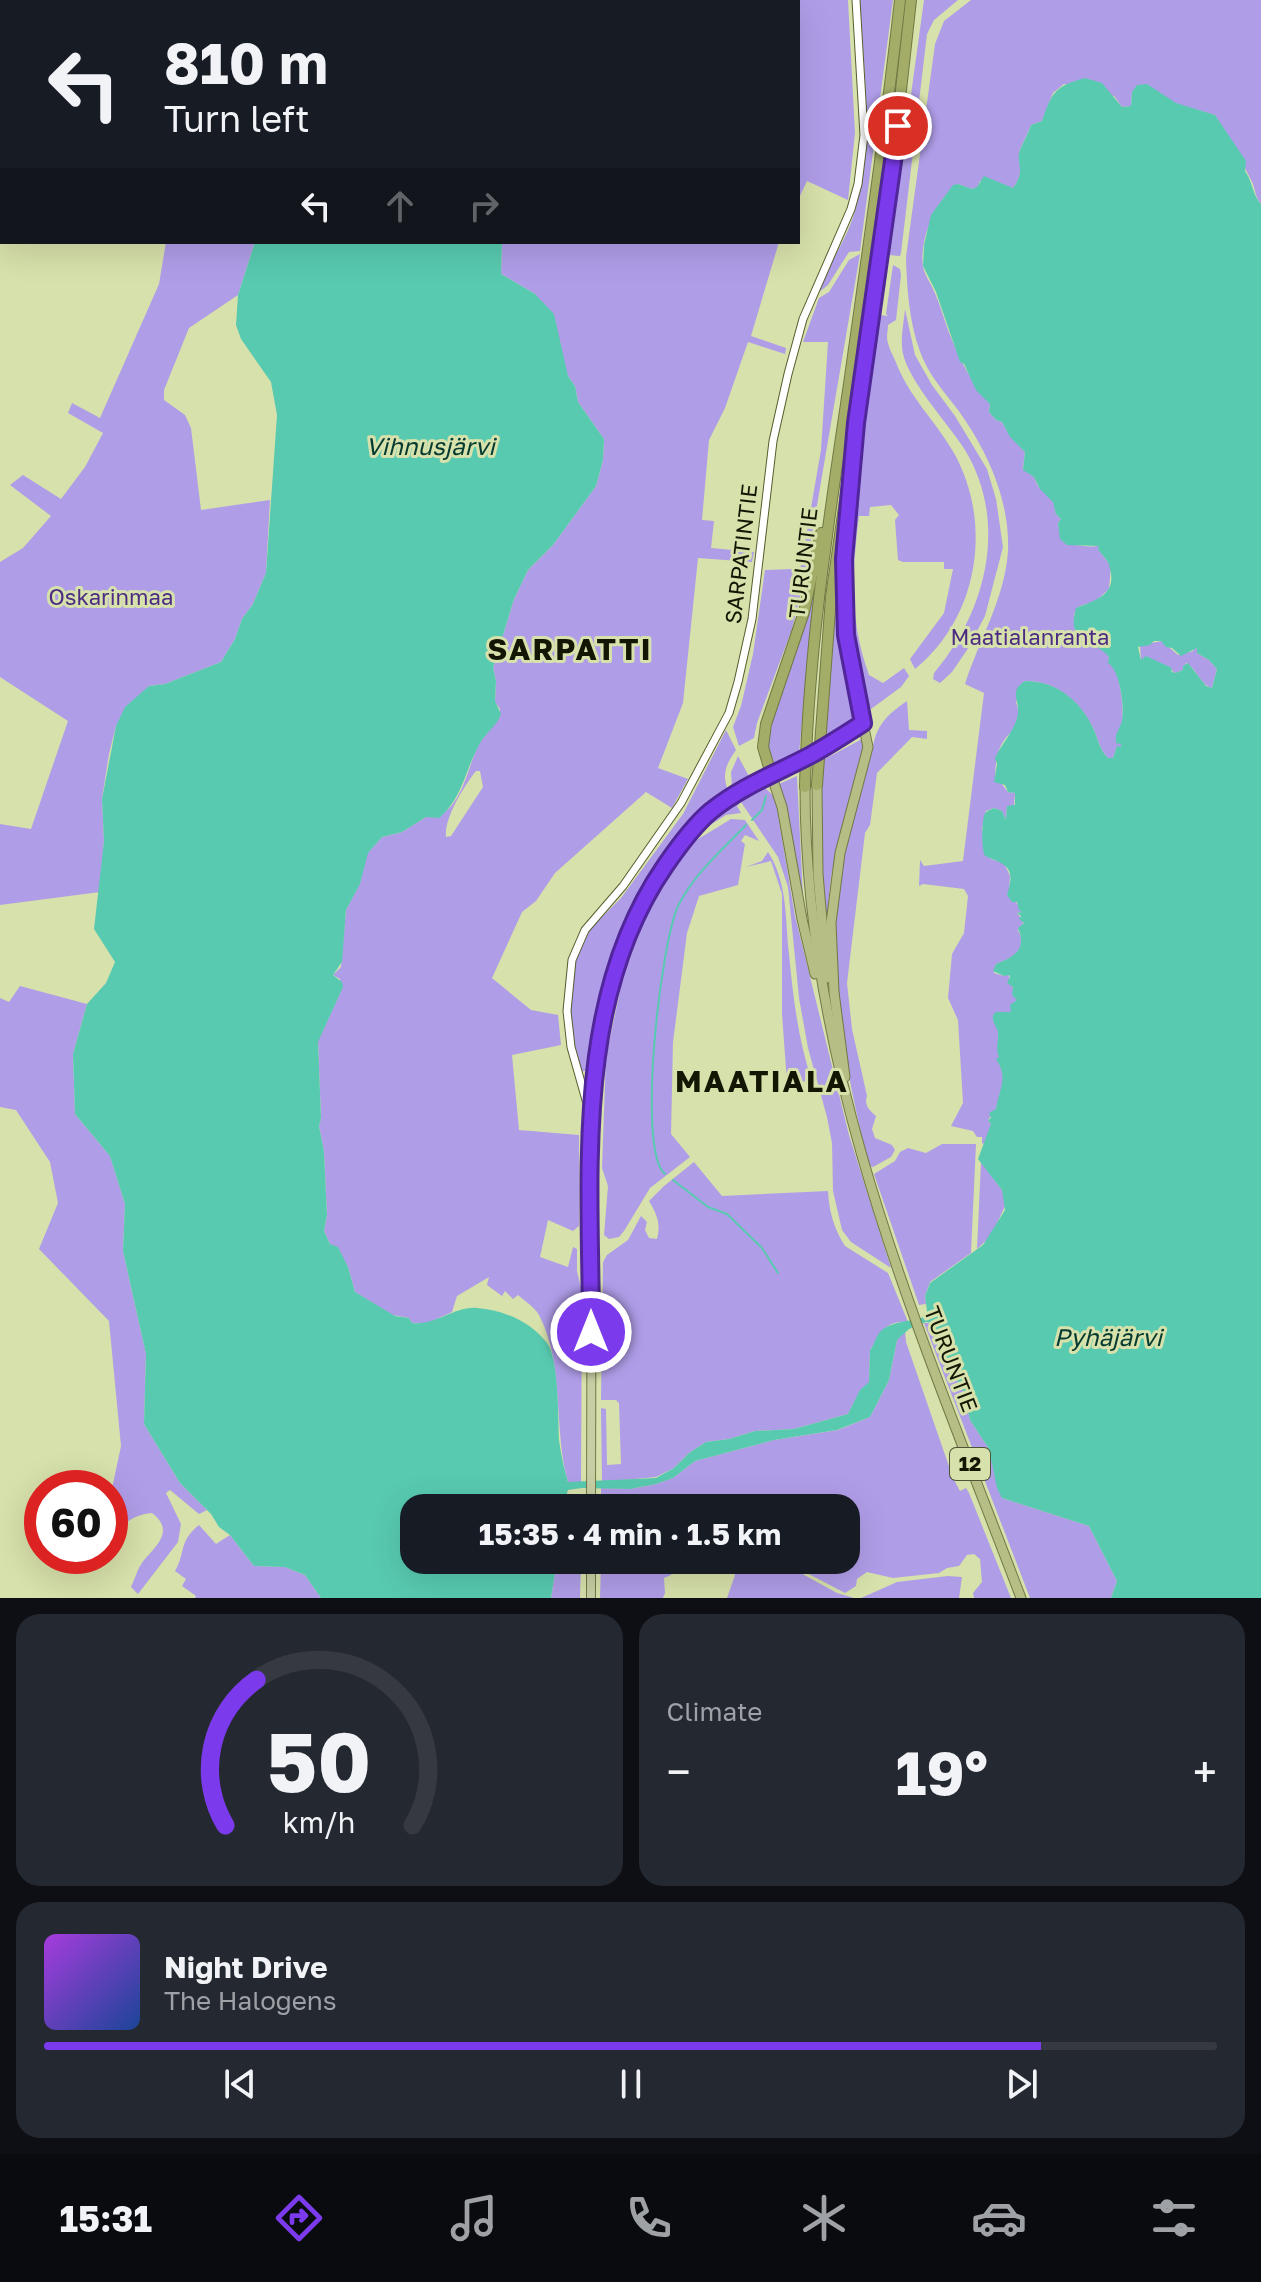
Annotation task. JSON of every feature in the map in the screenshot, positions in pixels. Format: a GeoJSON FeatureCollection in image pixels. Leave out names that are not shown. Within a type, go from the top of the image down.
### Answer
{"type":"FeatureCollection","features":[{"type":"Feature","properties":{"kind":"highway","name":"TURUNTIE"},"geometry":{"type":"LineString","coordinates":[[900,0],[812,660],[810,904],[832,1043],[871,1192],[913,1315],[1021,1598]]}},
{"type":"Feature","properties":{"kind":"highway","name":"TURUNTIE"},"geometry":{"type":"LineString","coordinates":[[855,1131],[822,939],[811,786],[831,597],[902,94],[911,0]]}},
{"type":"Feature","properties":{"kind":"highway"},"geometry":{"type":"LineString","coordinates":[[846,1084],[834,992],[831,923],[840,853],[868,742],[849,660],[844,604],[845,547],[856,423]]}},
{"type":"Feature","properties":{"kind":"highway"},"geometry":{"type":"LineString","coordinates":[[832,1043],[802,919],[782,807],[763,747],[766,724],[804,612],[836,469]]}},
{"type":"Feature","properties":{"kind":"main road","name":"SARPATINTIE"},"geometry":{"type":"LineString","coordinates":[[592,1110],[586,1100],[571,1047],[567,1011],[569,974],[578,943],[652,849],[681,803],[729,713],[752,619],[773,442],[788,374],[803,319],[851,209],[858,184],[864,135],[856,0]]}},
{"type":"Feature","properties":{"kind":"main road"},"geometry":{"type":"LineString","coordinates":[[591,1494],[592,1110],[602,1029],[616,971],[635,918],[654,881],[706,816],[746,787],[836,741],[863,723]]}},
{"type":"Feature","properties":{"kind":"main road"},"geometry":{"type":"LineString","coordinates":[[579,1076],[595,1078]]}},
{"type":"Feature","properties":{"kind":"main road"},"geometry":{"type":"LineString","coordinates":[[591,1574],[591,1598]]}},
{"type":"Feature","properties":{"kind":"green space"},"geometry":{"type":"Polygon","coordinates":[[[800,0],[848,0],[855,133],[848,200],[807,181],[800,196],[800,0]]]}},
{"type":"Feature","properties":{"kind":"green space"},"geometry":{"type":"Polygon","coordinates":[[[860,0],[893,0],[860,251],[849,252],[828,285],[819,292],[851,224],[865,161],[866,107],[860,0]]]}},
{"type":"Feature","properties":{"kind":"green space"},"geometry":{"type":"Polygon","coordinates":[[[924,0],[958,0],[934,20],[927,34],[901,253],[900,256],[889,255],[924,0]]]}},
{"type":"Feature","properties":{"kind":"green space","name":"Maatialanranta"},"geometry":{"type":"Polygon","coordinates":[[[971,0],[1261,0],[1261,204],[1253,183],[1215,115],[1132,92],[1131,106],[1122,107],[1114,96],[1064,84],[1053,93],[1042,121],[1031,125],[1020,150],[1021,171],[1013,188],[980,181],[977,188],[971,189],[958,184],[936,210],[924,244],[923,266],[962,362],[990,404],[989,412],[1002,422],[1025,452],[1023,469],[1034,477],[1038,486],[1054,502],[1056,514],[1061,519],[1058,523],[1061,539],[1067,545],[1100,545],[1098,549],[1111,566],[1109,589],[1096,601],[1080,606],[1074,614],[1075,633],[1100,647],[1110,659],[1119,682],[1123,709],[1121,747],[1117,747],[1113,758],[1108,758],[1089,720],[1075,702],[1047,684],[1024,681],[1016,702],[1019,712],[1014,730],[999,751],[995,775],[1008,792],[1015,793],[1014,806],[1007,806],[1006,820],[1002,811],[994,808],[986,811],[982,829],[991,859],[1004,863],[1010,876],[1009,893],[1023,912],[1017,913],[1024,922],[1018,930],[1020,948],[1013,956],[996,964],[994,973],[1008,974],[1017,1000],[998,1028],[999,1062],[1004,1078],[996,1109],[988,1120],[991,1124],[986,1142],[982,1144],[982,1137],[977,1137],[973,1131],[951,1126],[963,1103],[958,1020],[948,998],[952,954],[964,933],[968,896],[964,889],[919,886],[920,860],[924,866],[963,861],[984,693],[965,684],[1002,585],[1008,532],[1001,495],[987,459],[969,425],[933,377],[916,340],[910,312],[906,257],[935,44],[944,21],[971,0]]]}},
{"type":"Feature","properties":{"kind":"green space","name":"Oskarinmaa"},"geometry":{"type":"Polygon","coordinates":[[[166,244],[254,244],[238,295],[189,328],[164,390],[164,400],[185,415],[191,428],[201,510],[270,500],[266,573],[221,662],[165,684],[149,686],[116,726],[102,799],[104,840],[100,892],[0,905],[0,824],[31,829],[68,721],[0,677],[0,562],[23,548],[51,516],[10,485],[23,475],[61,499],[85,467],[103,433],[68,413],[72,403],[100,418],[159,284],[166,244]]]}},
{"type":"Feature","properties":{"kind":"green space"},"geometry":{"type":"Polygon","coordinates":[[[502,244],[778,244],[751,336],[786,348],[785,354],[748,342],[725,408],[709,440],[702,520],[714,521],[711,548],[754,552],[752,562],[698,558],[683,703],[658,768],[688,779],[672,808],[646,792],[555,873],[536,901],[522,912],[492,978],[531,1010],[558,1015],[561,1045],[512,1055],[519,1130],[579,1135],[579,1226],[573,1231],[548,1220],[540,1257],[568,1267],[573,1247],[577,1249],[577,1271],[582,1292],[581,1482],[568,1482],[548,1336],[540,1317],[518,1295],[513,1299],[505,1291],[502,1296],[487,1285],[489,1277],[457,1296],[452,1312],[428,1323],[412,1323],[409,1318],[392,1315],[355,1292],[348,1267],[324,1231],[327,1215],[324,1152],[319,1126],[318,1041],[341,991],[340,979],[333,975],[341,967],[346,910],[360,883],[366,855],[382,837],[402,832],[426,817],[438,816],[447,810],[460,792],[478,746],[499,715],[493,668],[514,599],[528,570],[553,545],[596,486],[603,460],[604,439],[578,402],[575,386],[568,376],[535,294],[501,274],[502,244]],[[476,771],[456,802],[448,821],[446,837],[451,836],[483,787],[480,771],[476,771]]]}},
{"type":"Feature","properties":{"kind":"green space"},"geometry":{"type":"Polygon","coordinates":[[[860,254],[804,581],[792,629],[754,738],[739,746],[733,727],[753,654],[765,570],[801,566],[821,450],[828,342],[803,342],[819,298],[829,292],[849,260],[860,254]]]}},
{"type":"Feature","properties":{"kind":"green space"},"geometry":{"type":"Polygon","coordinates":[[[893,265],[900,269],[901,275],[896,320],[888,325],[889,346],[914,397],[954,453],[966,480],[976,538],[966,596],[954,623],[937,648],[915,669],[910,659],[944,613],[953,569],[944,569],[944,562],[898,560],[895,520],[899,515],[891,505],[870,507],[869,516],[859,516],[855,615],[869,675],[883,683],[904,668],[909,676],[901,687],[871,709],[864,700],[848,634],[850,511],[880,315],[888,316],[893,265]]]}},
{"type":"Feature","properties":{"kind":"green space"},"geometry":{"type":"Polygon","coordinates":[[[905,309],[915,355],[987,469],[996,499],[1003,547],[985,616],[967,650],[940,683],[933,679],[934,673],[967,623],[986,566],[986,507],[978,478],[965,450],[918,385],[904,358],[905,309]]]}},
{"type":"Feature","properties":{"kind":"green space"},"geometry":{"type":"Polygon","coordinates":[[[815,580],[799,754],[778,764],[771,760],[768,743],[773,717],[815,580]]]}},
{"type":"Feature","properties":{"kind":"green space"},"geometry":{"type":"Polygon","coordinates":[[[838,590],[846,668],[855,713],[852,724],[821,744],[838,590]]]}},
{"type":"Feature","properties":{"kind":"green space"},"geometry":{"type":"Polygon","coordinates":[[[1162,641],[1178,655],[1199,649],[1197,653],[1217,669],[1212,688],[1204,684],[1186,663],[1183,670],[1175,673],[1169,668],[1141,660],[1140,645],[1162,641]]]}},
{"type":"Feature","properties":{"kind":"green space"},"geometry":{"type":"Polygon","coordinates":[[[907,701],[909,730],[927,731],[927,739],[912,737],[877,773],[870,825],[865,833],[847,983],[852,1029],[867,1105],[876,1116],[872,1129],[875,1138],[892,1145],[895,1150],[891,1157],[873,1167],[869,1166],[845,1057],[836,982],[835,908],[845,841],[876,736],[887,717],[907,701]]]}},
{"type":"Feature","properties":{"kind":"green space"},"geometry":{"type":"Polygon","coordinates":[[[726,730],[736,750],[726,768],[727,788],[732,788],[731,772],[738,756],[750,778],[710,806],[683,832],[642,893],[613,962],[588,1070],[581,1072],[570,1012],[574,962],[592,927],[621,898],[683,814],[726,730]]]}},
{"type":"Feature","properties":{"kind":"green space"},"geometry":{"type":"Polygon","coordinates":[[[862,739],[858,783],[832,870],[827,930],[821,863],[821,761],[862,739]]]}},
{"type":"Feature","properties":{"kind":"green space"},"geometry":{"type":"Polygon","coordinates":[[[797,776],[804,918],[779,784],[797,776]]]}},
{"type":"Feature","properties":{"kind":"green space"},"geometry":{"type":"Polygon","coordinates":[[[765,788],[775,797],[795,916],[849,1135],[891,1268],[851,1242],[842,1230],[833,1191],[832,1143],[808,1048],[799,998],[788,887],[778,857],[741,802],[737,806],[741,813],[726,815],[699,832],[738,800],[765,788]]]}},
{"type":"Feature","properties":{"kind":"green space"},"geometry":{"type":"Polygon","coordinates":[[[731,819],[745,820],[759,841],[745,835],[741,841],[745,844],[738,885],[699,896],[687,933],[673,1042],[671,1134],[690,1157],[650,1188],[624,1231],[619,1237],[609,1239],[604,1235],[608,1186],[602,1168],[606,1057],[623,977],[645,917],[676,866],[695,841],[731,819]]]}},
{"type":"Feature","properties":{"kind":"green space"},"geometry":{"type":"Polygon","coordinates":[[[768,852],[782,889],[797,1018],[812,1081],[787,1082],[782,1014],[782,894],[771,861],[746,867],[762,861],[768,852]]]}},
{"type":"Feature","properties":{"kind":"green space"},"geometry":{"type":"Polygon","coordinates":[[[20,986],[87,1004],[73,1054],[75,1114],[110,1156],[125,1204],[123,1251],[146,1354],[144,1424],[180,1483],[207,1510],[199,1514],[170,1490],[166,1493],[181,1524],[178,1542],[138,1594],[131,1587],[140,1566],[157,1546],[163,1527],[152,1513],[128,1522],[128,1470],[116,1470],[121,1446],[109,1321],[39,1249],[58,1203],[50,1162],[16,1110],[0,1107],[0,998],[9,1002],[20,986]]]}},
{"type":"Feature","properties":{"kind":"green space"},"geometry":{"type":"Polygon","coordinates":[[[942,1144],[976,1144],[971,1253],[930,1282],[925,1296],[926,1304],[919,1305],[874,1174],[895,1161],[900,1152],[908,1148],[926,1153],[942,1144]]]}},
{"type":"Feature","properties":{"kind":"green space"},"geometry":{"type":"Polygon","coordinates":[[[694,1162],[722,1196],[828,1191],[833,1220],[845,1246],[888,1273],[908,1322],[888,1326],[870,1350],[869,1383],[860,1391],[848,1414],[794,1429],[755,1431],[706,1442],[674,1468],[656,1477],[602,1482],[601,1408],[606,1409],[607,1465],[621,1464],[619,1403],[616,1400],[601,1400],[603,1262],[607,1255],[628,1240],[641,1216],[647,1222],[645,1230],[649,1238],[657,1239],[658,1219],[649,1201],[694,1162]]]}},
{"type":"Feature","properties":{"kind":"green space"},"geometry":{"type":"Polygon","coordinates":[[[981,1162],[1002,1190],[1006,1204],[991,1236],[977,1249],[981,1162]]]}},
{"type":"Feature","properties":{"kind":"green space"},"geometry":{"type":"Polygon","coordinates":[[[924,1323],[933,1323],[947,1363],[964,1392],[970,1420],[989,1449],[1002,1498],[1089,1526],[1117,1581],[1111,1598],[1030,1598],[924,1323]]]}},
{"type":"Feature","properties":{"kind":"green space"},"geometry":{"type":"Polygon","coordinates":[[[905,1331],[906,1342],[953,1478],[960,1491],[966,1488],[969,1493],[1011,1598],[974,1598],[973,1593],[982,1582],[980,1559],[974,1554],[967,1555],[959,1566],[939,1573],[893,1578],[867,1572],[857,1579],[856,1586],[845,1593],[809,1574],[860,1574],[860,1494],[601,1494],[601,1488],[630,1489],[656,1484],[673,1478],[695,1461],[774,1440],[838,1430],[870,1417],[889,1380],[897,1340],[905,1331]]]}},
{"type":"Feature","properties":{"kind":"green space"},"geometry":{"type":"Polygon","coordinates":[[[199,1525],[216,1544],[230,1535],[254,1566],[285,1567],[305,1575],[321,1598],[195,1598],[182,1586],[186,1579],[175,1571],[185,1542],[199,1525]]]}},
{"type":"Feature","properties":{"kind":"green space"},"geometry":{"type":"Polygon","coordinates":[[[555,1574],[581,1574],[580,1598],[551,1598],[555,1574]]]}},
{"type":"Feature","properties":{"kind":"green space"},"geometry":{"type":"Polygon","coordinates":[[[601,1574],[671,1574],[664,1578],[663,1598],[600,1598],[601,1574]]]}},
{"type":"Feature","properties":{"kind":"green space"},"geometry":{"type":"Polygon","coordinates":[[[802,1574],[837,1593],[854,1598],[727,1598],[735,1575],[802,1574]]]}},
{"type":"Feature","properties":{"kind":"green space"},"geometry":{"type":"Polygon","coordinates":[[[962,1577],[959,1598],[861,1598],[897,1582],[962,1577]]]}},
{"type":"Feature","properties":{"kind":"water"},"geometry":{"type":"Polygon","coordinates":[[[1085,78],[1102,83],[1122,107],[1131,106],[1132,92],[1137,85],[1147,84],[1176,103],[1215,115],[1246,161],[1245,171],[1261,204],[1261,1598],[1111,1598],[1117,1581],[1089,1526],[1002,1498],[989,1449],[970,1420],[964,1392],[947,1363],[933,1323],[926,1322],[909,1329],[897,1340],[889,1380],[870,1417],[837,1430],[774,1440],[695,1461],[673,1478],[630,1489],[582,1488],[568,1490],[567,1494],[400,1494],[400,1574],[555,1574],[551,1598],[321,1598],[305,1575],[285,1567],[254,1566],[230,1535],[180,1483],[144,1424],[146,1354],[123,1251],[125,1204],[110,1156],[75,1114],[73,1054],[87,1004],[106,983],[115,962],[94,929],[104,841],[102,799],[116,726],[125,707],[149,686],[165,684],[221,662],[266,573],[277,415],[271,382],[241,339],[236,325],[238,295],[254,244],[502,244],[501,274],[535,294],[554,314],[568,376],[575,386],[578,402],[604,439],[603,460],[596,486],[553,545],[528,570],[514,599],[493,668],[495,701],[501,714],[497,722],[479,745],[447,810],[439,818],[426,817],[402,832],[382,837],[368,853],[360,884],[346,910],[342,962],[333,975],[342,982],[343,987],[318,1042],[319,1126],[324,1152],[327,1215],[324,1231],[330,1244],[338,1247],[355,1292],[395,1316],[421,1323],[469,1308],[487,1309],[515,1318],[540,1335],[547,1343],[554,1362],[559,1440],[568,1482],[656,1478],[674,1468],[706,1442],[755,1431],[794,1429],[848,1414],[860,1390],[869,1382],[870,1350],[880,1332],[895,1324],[924,1317],[927,1311],[925,1296],[930,1283],[983,1245],[1005,1210],[1002,1190],[978,1159],[991,1124],[989,1113],[996,1109],[1002,1084],[1002,1072],[996,1059],[999,1057],[998,1032],[993,1015],[996,1012],[1011,1012],[1010,1005],[1017,1000],[1012,995],[1013,987],[1007,983],[1009,975],[993,971],[996,964],[1018,951],[1021,942],[1018,928],[1024,923],[1017,913],[1022,912],[1017,902],[1012,902],[1007,895],[1008,868],[985,856],[983,848],[985,813],[994,808],[1002,811],[1006,820],[1007,806],[1015,805],[1015,793],[1008,792],[1005,785],[994,782],[995,758],[1016,721],[1016,691],[1025,681],[1057,689],[1075,702],[1089,720],[1108,758],[1113,758],[1117,746],[1121,747],[1116,743],[1116,735],[1121,724],[1122,701],[1116,673],[1108,663],[1109,657],[1077,634],[1074,628],[1076,608],[1099,598],[1109,589],[1111,575],[1108,563],[1099,546],[1067,545],[1060,539],[1058,523],[1061,519],[1053,502],[1040,489],[1034,477],[1023,470],[1025,452],[1010,437],[1002,422],[989,412],[990,404],[976,390],[964,364],[960,362],[936,292],[923,266],[931,215],[953,185],[972,189],[984,176],[1013,188],[1020,171],[1020,150],[1031,125],[1042,121],[1056,92],[1085,78]],[[1161,641],[1138,647],[1141,660],[1146,656],[1172,668],[1171,671],[1175,673],[1183,670],[1188,663],[1206,686],[1212,688],[1217,669],[1197,653],[1197,648],[1181,656],[1161,641]]]}},
{"type":"Feature","properties":{"kind":"waterway"},"geometry":{"type":"LineString","coordinates":[[752,820],[762,810],[766,796]]}},
{"type":"Feature","properties":{"kind":"waterway"},"geometry":{"type":"LineString","coordinates":[[665,1174],[657,1157],[652,1127],[652,1087],[659,998],[672,924],[679,904],[693,882],[746,825]]}},
{"type":"Feature","properties":{"kind":"waterway"},"geometry":{"type":"LineString","coordinates":[[673,1180],[708,1207],[727,1214],[762,1248],[778,1273]]}},
{"type":"Feature","properties":{"kind":"district","name":"SARPATTI"},"geometry":{"type":"Point","coordinates":[570,650]}},
{"type":"Feature","properties":{"kind":"district","name":"MAATIALA"},"geometry":{"type":"Point","coordinates":[762,1082]}},
{"type":"Feature","properties":{"kind":"route"},"geometry":{"type":"LineString","coordinates":[[591,1332],[592,1110],[595,1078],[609,993],[635,918],[654,881],[677,849],[713,810],[757,780],[811,755],[863,723],[846,635],[844,559],[856,423],[898,126]]}},
{"type":"Feature","properties":{"kind":"water label","name":"Vihnusjärvi"},"geometry":{"type":"Point","coordinates":[430,447]}},
{"type":"Feature","properties":{"kind":"water label","name":"Pyhäjärvi"},"geometry":{"type":"Point","coordinates":[1108,1338]}}]}
